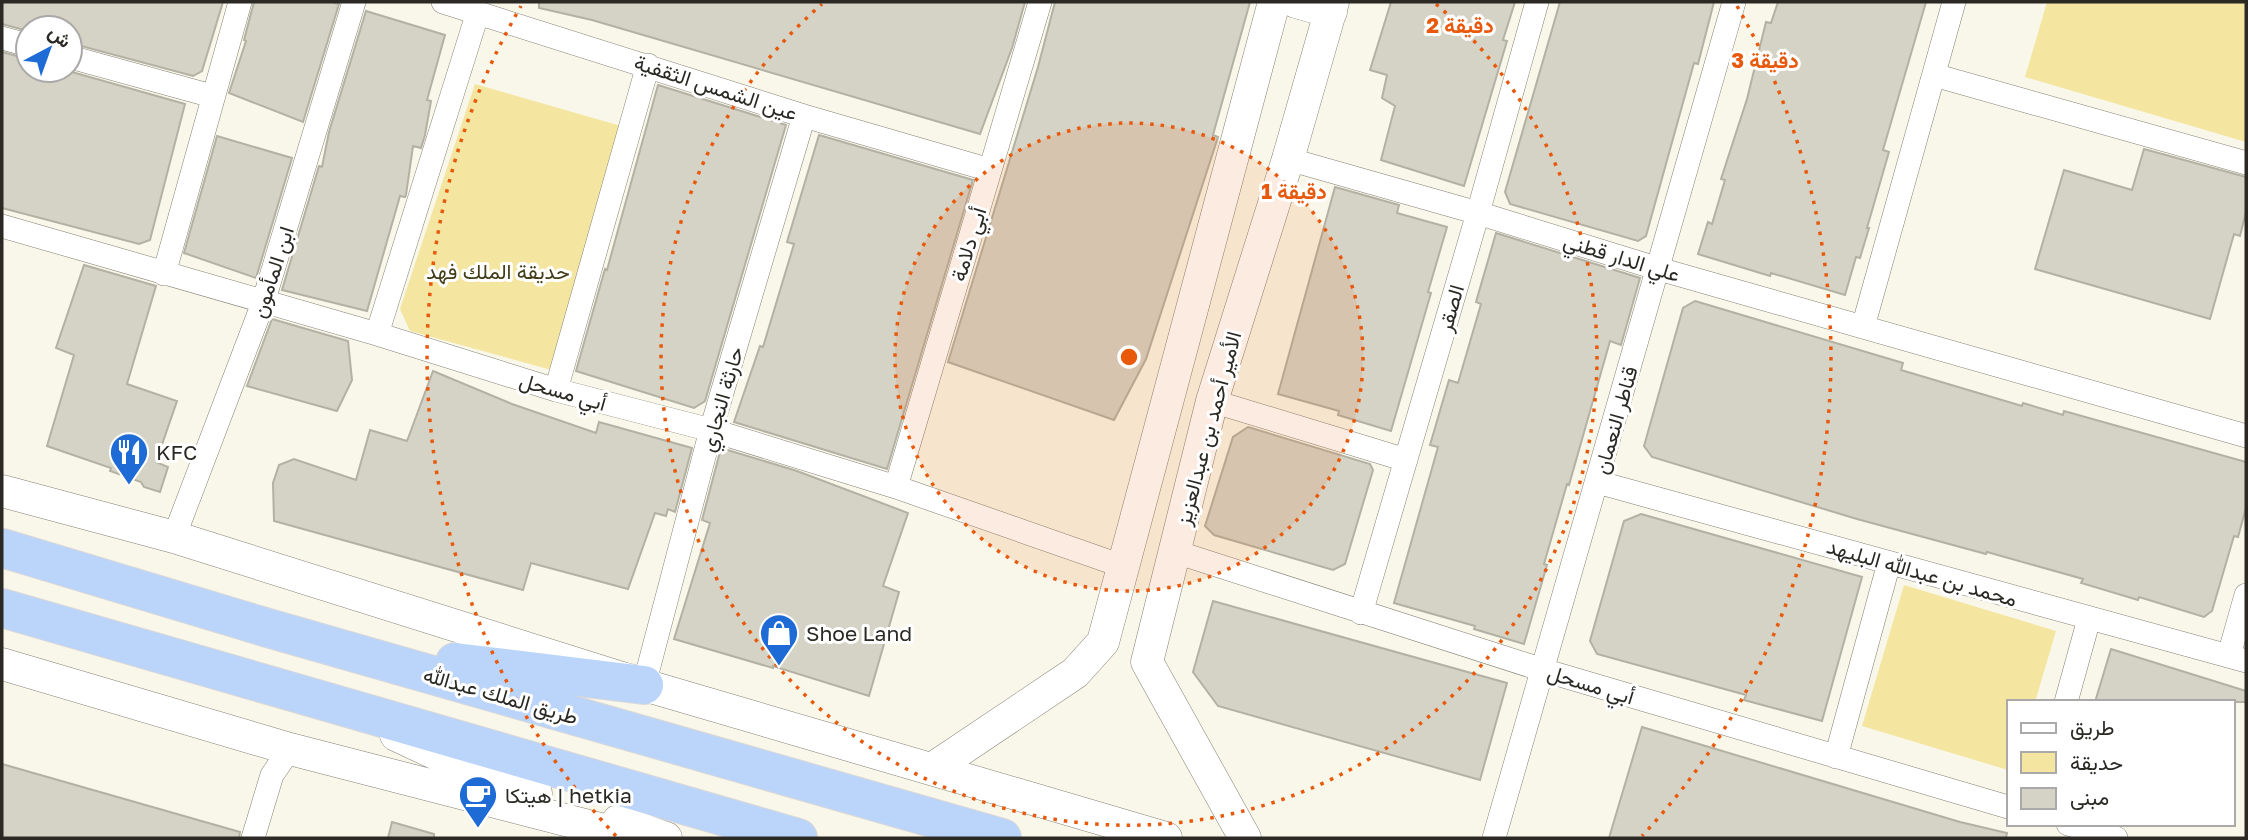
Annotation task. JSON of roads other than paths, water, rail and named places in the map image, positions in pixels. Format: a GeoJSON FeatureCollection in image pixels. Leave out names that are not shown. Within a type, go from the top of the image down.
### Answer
{"type":"FeatureCollection","features":[{"type":"Feature","properties":{"kind":"highway","name":"طريق الملك عبدالله"},"geometry":{"type":"LineString","coordinates":[[2,548],[268,628],[1002,838]]}},
{"type":"Feature","properties":{"kind":"highway"},"geometry":{"type":"LineString","coordinates":[[2,608],[798,838]]}},
{"type":"Feature","properties":{"kind":"highway"},"geometry":{"type":"LineString","coordinates":[[268,628],[446,661],[644,685]]}},
{"type":"Feature","properties":{"kind":"main road"},"geometry":{"type":"LineString","coordinates":[[932,769],[1075,673],[1103,642],[1274,2]]}},
{"type":"Feature","properties":{"kind":"main road"},"geometry":{"type":"LineString","coordinates":[[1296,2],[1332,7]]}},
{"type":"Feature","properties":{"kind":"main road","name":"الأمير أحمد بن عبدالعزيز"},"geometry":{"type":"LineString","coordinates":[[1245,838],[1147,662],[1212,401],[1332,7]]}},
{"type":"Feature","properties":{"kind":"main road"},"geometry":{"type":"LineString","coordinates":[[2,491],[174,537],[644,685],[1166,838]]}},
{"type":"Feature","properties":{"kind":"main road"},"geometry":{"type":"LineString","coordinates":[[2,664],[290,749],[635,838]]}},
{"type":"Feature","properties":{"kind":"main road"},"geometry":{"type":"LineString","coordinates":[[332,705],[477,773],[666,838]]}},
{"type":"Feature","properties":{"kind":"street"},"geometry":{"type":"LineString","coordinates":[[164,274],[240,2]]}},
{"type":"Feature","properties":{"kind":"street","name":"ابن المأمون"},"geometry":{"type":"LineString","coordinates":[[174,537],[263,303],[354,2]]}},
{"type":"Feature","properties":{"kind":"street","name":"عين الشمس الثقفية"},"geometry":{"type":"LineString","coordinates":[[443,2],[478,12],[507,11],[648,65],[804,116],[990,170]]}},
{"type":"Feature","properties":{"kind":"street","name":"أبي دلامة"},"geometry":{"type":"LineString","coordinates":[[897,487],[1041,2]]}},
{"type":"Feature","properties":{"kind":"street","name":"الصقر"},"geometry":{"type":"LineString","coordinates":[[1361,613],[1537,2]]}},
{"type":"Feature","properties":{"kind":"street","name":"قناطر النعمان"},"geometry":{"type":"LineString","coordinates":[[1494,838],[1734,2]]}},
{"type":"Feature","properties":{"kind":"street"},"geometry":{"type":"LineString","coordinates":[[1863,327],[1954,2]]}},
{"type":"Feature","properties":{"kind":"street"},"geometry":{"type":"LineString","coordinates":[[377,334],[478,12]]}},
{"type":"Feature","properties":{"kind":"street"},"geometry":{"type":"LineString","coordinates":[[84,61],[212,96]]}},
{"type":"Feature","properties":{"kind":"street"},"geometry":{"type":"LineString","coordinates":[[556,390],[648,65]]}},
{"type":"Feature","properties":{"kind":"street"},"geometry":{"type":"LineString","coordinates":[[1934,75],[2246,163]]}},
{"type":"Feature","properties":{"kind":"street","name":"حارثة النجاري"},"geometry":{"type":"LineString","coordinates":[[644,685],[711,430],[804,116]]}},
{"type":"Feature","properties":{"kind":"street","name":"علي الدار قطني"},"geometry":{"type":"LineString","coordinates":[[1287,159],[1478,213],[1659,269],[2246,436]]}},
{"type":"Feature","properties":{"kind":"street","name":"أبي مسحل"},"geometry":{"type":"LineString","coordinates":[[2,226],[377,334],[556,390],[711,430],[897,487],[1122,566]]}},
{"type":"Feature","properties":{"kind":"street"},"geometry":{"type":"LineString","coordinates":[[1212,401],[1406,460]]}},
{"type":"Feature","properties":{"kind":"street","name":"محمد بن عبدالله البليهد"},"geometry":{"type":"LineString","coordinates":[[1597,482],[2238,658]]}},
{"type":"Feature","properties":{"kind":"street","name":"أبي مسحل"},"geometry":{"type":"LineString","coordinates":[[1176,552],[1543,670],[2007,807]]}},
{"type":"Feature","properties":{"kind":"street"},"geometry":{"type":"LineString","coordinates":[[1836,757],[1889,563]]}},
{"type":"Feature","properties":{"kind":"street"},"geometry":{"type":"LineString","coordinates":[[2238,658],[2246,594]]}},
{"type":"Feature","properties":{"kind":"street"},"geometry":{"type":"LineString","coordinates":[[2067,700],[2089,619]]}},
{"type":"Feature","properties":{"kind":"street"},"geometry":{"type":"LineString","coordinates":[[253,838],[272,775],[290,749]]}},
{"type":"Feature","properties":{"kind":"street"},"geometry":{"type":"LineString","coordinates":[[2075,826],[2116,838]]}},
{"type":"Feature","properties":{"kind":"place","name":"KFC"},"geometry":{"type":"Point","coordinates":[129,486]}},
{"type":"Feature","properties":{"kind":"place","name":"Shoe Land"},"geometry":{"type":"Point","coordinates":[779,667]}},
{"type":"Feature","properties":{"kind":"place","name":"هيتكا | hetkia"},"geometry":{"type":"Point","coordinates":[478,829]}},
{"type":"Feature","properties":{"kind":"park label","name":"حديقة الملك فهد"},"geometry":{"type":"Point","coordinates":[498,271]}}]}
